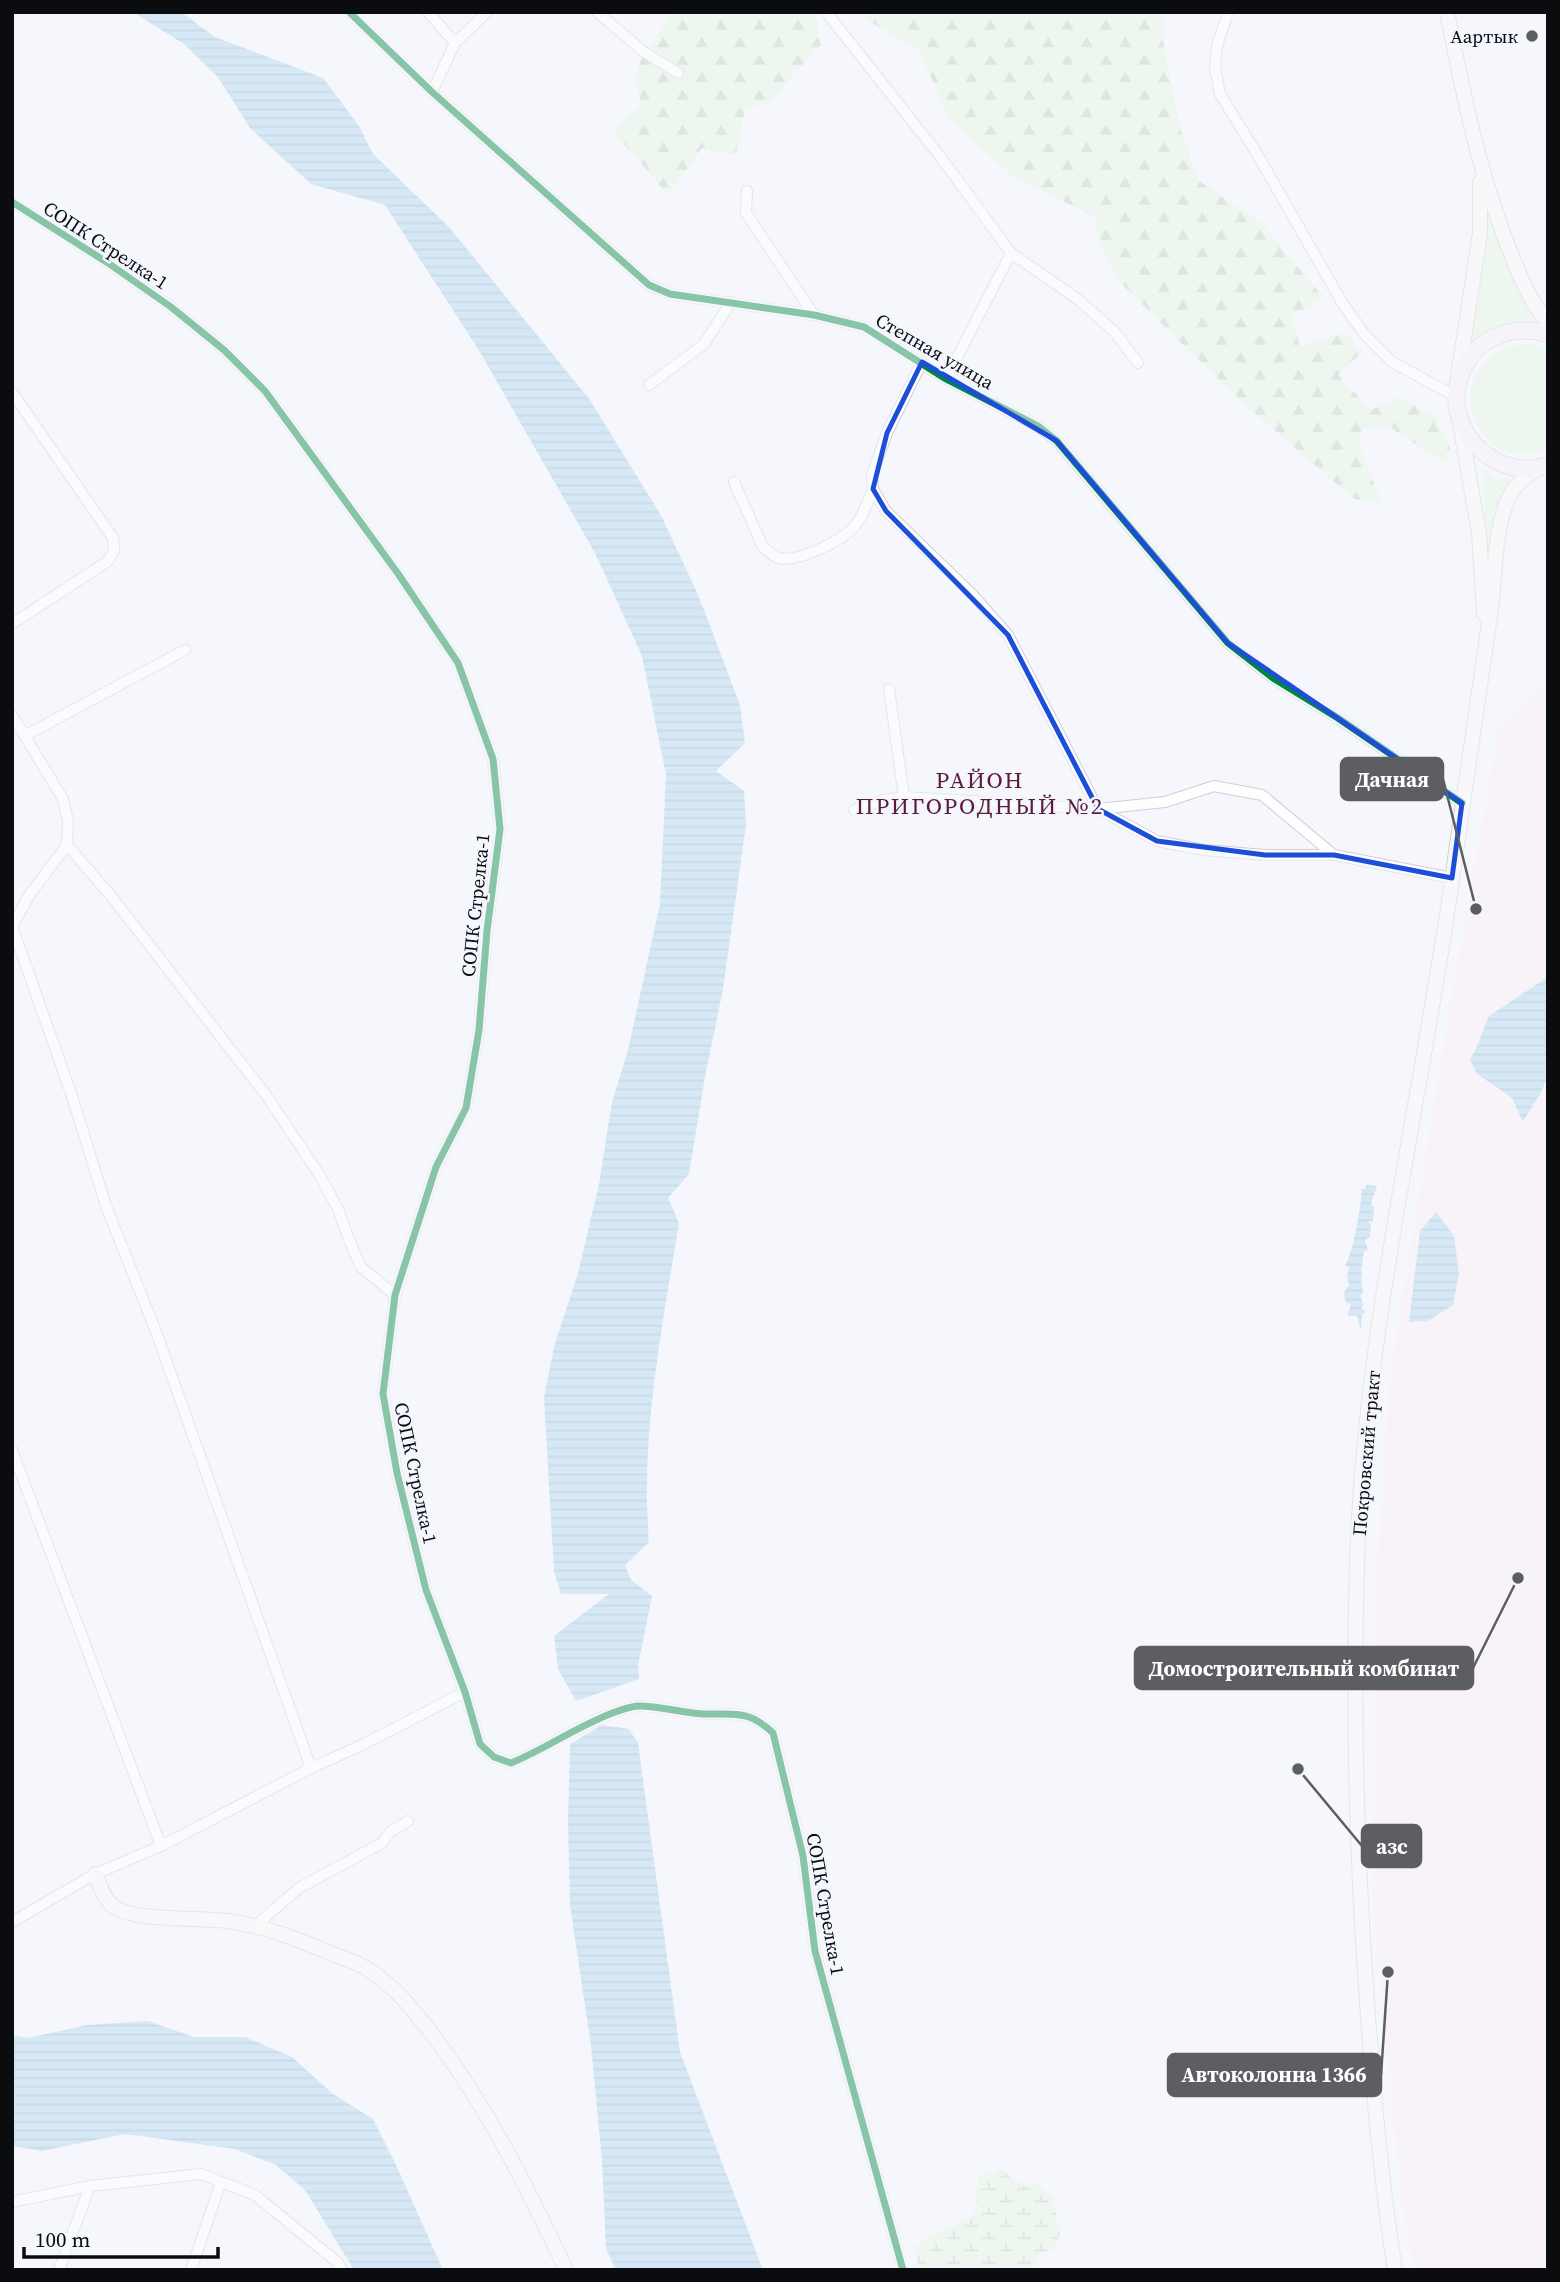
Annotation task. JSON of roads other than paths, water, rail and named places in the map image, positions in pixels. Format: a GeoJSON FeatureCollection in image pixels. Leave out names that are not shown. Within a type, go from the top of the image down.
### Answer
{"type":"FeatureCollection","features":[{"type":"Feature","properties":{"kind":"main road"},"geometry":{"type":"LineString","coordinates":[[1447,12],[1479,163],[1522,282],[1548,322]]}},
{"type":"Feature","properties":{"kind":"main road"},"geometry":{"type":"LineString","coordinates":[[1479,163],[1480,233],[1457,388],[1460,424],[1479,533],[1486,644]]}},
{"type":"Feature","properties":{"kind":"main road"},"geometry":{"type":"LineString","coordinates":[[1457,388],[1465,364],[1476,349],[1492,338],[1509,331],[1528,330],[1548,334]]}},
{"type":"Feature","properties":{"kind":"main road"},"geometry":{"type":"LineString","coordinates":[[1460,424],[1471,442],[1503,465],[1521,468],[1544,466]]}},
{"type":"Feature","properties":{"kind":"main road"},"geometry":{"type":"LineString","coordinates":[[1486,644],[1505,504],[1526,475],[1544,466]]}},
{"type":"Feature","properties":{"kind":"main road","name":"Покровский тракт"},"geometry":{"type":"LineString","coordinates":[[1395,2270],[1374,2114],[1359,1878],[1355,1749],[1357,1560],[1375,1354],[1452,878],[1486,644]]}},
{"type":"Feature","properties":{"kind":"main road"},"geometry":{"type":"LineString","coordinates":[[95,1874],[104,1896],[114,1906],[131,1914],[226,1921],[255,1926],[293,1938],[368,1969],[394,1989],[443,2048],[480,2102],[519,2170],[566,2270]]}},
{"type":"Feature","properties":{"kind":"street","name":"Степная улица"},"geometry":{"type":"LineString","coordinates":[[349,12],[432,92],[649,285],[670,294],[814,315],[864,327],[946,379],[1038,426],[1057,440],[1228,643],[1273,678],[1338,718],[1462,803]]}},
{"type":"Feature","properties":{"kind":"street"},"geometry":{"type":"LineString","coordinates":[[428,12],[455,43]]}},
{"type":"Feature","properties":{"kind":"street"},"geometry":{"type":"LineString","coordinates":[[432,92],[455,43],[487,12]]}},
{"type":"Feature","properties":{"kind":"street"},"geometry":{"type":"LineString","coordinates":[[597,12],[652,58],[678,73]]}},
{"type":"Feature","properties":{"kind":"street"},"geometry":{"type":"LineString","coordinates":[[826,12],[942,159],[1011,253],[1076,299],[1114,331],[1138,363]]}},
{"type":"Feature","properties":{"kind":"street"},"geometry":{"type":"LineString","coordinates":[[1228,12],[1217,46],[1214,67],[1220,94],[1343,304],[1364,334],[1392,362],[1457,388]]}},
{"type":"Feature","properties":{"kind":"street"},"geometry":{"type":"LineString","coordinates":[[747,191],[746,213],[814,315]]}},
{"type":"Feature","properties":{"kind":"street","name":"СОПК Стрелка-1"},"geometry":{"type":"LineString","coordinates":[[12,202],[171,307],[224,350],[265,391],[399,575],[458,663],[493,759],[500,830],[479,1030],[466,1108],[436,1167],[395,1295],[383,1394],[397,1473],[426,1590],[466,1692],[480,1744],[494,1757],[511,1763],[598,1718],[636,1705],[703,1714],[734,1714],[758,1719],[773,1732],[803,1856],[815,1951],[903,2270]]}},
{"type":"Feature","properties":{"kind":"street"},"geometry":{"type":"LineString","coordinates":[[946,379],[1011,253]]}},
{"type":"Feature","properties":{"kind":"street"},"geometry":{"type":"LineString","coordinates":[[649,385],[704,344],[731,302]]}},
{"type":"Feature","properties":{"kind":"street"},"geometry":{"type":"LineString","coordinates":[[734,482],[762,545],[778,558],[786,559],[825,547],[842,538],[864,513],[887,433],[922,362]]}},
{"type":"Feature","properties":{"kind":"street"},"geometry":{"type":"LineString","coordinates":[[12,392],[113,538],[114,550],[108,561],[12,624]]}},
{"type":"Feature","properties":{"kind":"street"},"geometry":{"type":"LineString","coordinates":[[873,489],[886,511],[973,595],[1008,635],[1098,809],[1157,841],[1204,850],[1265,855],[1334,855],[1452,878]]}},
{"type":"Feature","properties":{"kind":"street"},"geometry":{"type":"LineString","coordinates":[[26,735],[185,650]]}},
{"type":"Feature","properties":{"kind":"street"},"geometry":{"type":"LineString","coordinates":[[889,689],[904,797]]}},
{"type":"Feature","properties":{"kind":"street"},"geometry":{"type":"LineString","coordinates":[[12,715],[62,799],[68,821],[67,845],[30,894],[13,926],[106,1206],[155,1329],[311,1768]]}},
{"type":"Feature","properties":{"kind":"street"},"geometry":{"type":"LineString","coordinates":[[854,810],[884,800],[904,797],[1098,809],[1165,802],[1214,786],[1262,795],[1334,855]]}},
{"type":"Feature","properties":{"kind":"street"},"geometry":{"type":"LineString","coordinates":[[67,845],[119,905],[273,1105],[301,1144],[338,1209],[349,1242],[362,1267],[395,1295]]}},
{"type":"Feature","properties":{"kind":"street"},"geometry":{"type":"LineString","coordinates":[[12,1450],[161,1846]]}},
{"type":"Feature","properties":{"kind":"street"},"geometry":{"type":"LineString","coordinates":[[12,1922],[95,1874],[161,1846],[466,1692]]}},
{"type":"Feature","properties":{"kind":"street"},"geometry":{"type":"LineString","coordinates":[[255,1926],[299,1888],[382,1843],[390,1832],[408,1821]]}},
{"type":"Feature","properties":{"kind":"street"},"geometry":{"type":"LineString","coordinates":[[12,2202],[90,2186],[201,2174],[256,2196],[340,2266]]}},
{"type":"Feature","properties":{"kind":"street"},"geometry":{"type":"LineString","coordinates":[[191,2270],[221,2182]]}},
{"type":"Feature","properties":{"kind":"street"},"geometry":{"type":"LineString","coordinates":[[59,2270],[90,2186]]}},
{"type":"Feature","properties":{"kind":"water"},"geometry":{"type":"Polygon","coordinates":[[[133,12],[181,12],[215,37],[323,78],[359,126],[373,154],[449,227],[590,400],[662,517],[699,597],[740,705],[745,743],[716,771],[744,791],[746,825],[723,989],[689,1174],[668,1198],[679,1223],[650,1422],[647,1502],[649,1542],[625,1565],[631,1580],[652,1596],[638,1665],[639,1679],[576,1701],[558,1669],[554,1636],[609,1594],[561,1594],[554,1572],[544,1397],[554,1347],[578,1273],[599,1184],[612,1102],[628,1050],[660,904],[666,775],[642,656],[595,553],[480,352],[385,205],[311,184],[250,128],[218,77],[184,44],[133,12]]]}},
{"type":"Feature","properties":{"kind":"water"},"geometry":{"type":"Polygon","coordinates":[[[1548,977],[1548,1076],[1523,1122],[1512,1098],[1476,1073],[1470,1059],[1489,1016],[1548,977]]]}},
{"type":"Feature","properties":{"kind":"water"},"geometry":{"type":"Polygon","coordinates":[[[1366,1185],[1377,1186],[1371,1204],[1374,1207],[1373,1221],[1368,1221],[1371,1225],[1370,1237],[1365,1240],[1368,1250],[1364,1252],[1361,1277],[1363,1292],[1360,1296],[1364,1305],[1361,1308],[1366,1312],[1362,1315],[1361,1330],[1357,1316],[1347,1316],[1351,1305],[1345,1301],[1344,1292],[1349,1285],[1349,1267],[1345,1265],[1356,1229],[1361,1189],[1365,1189],[1366,1185]]]}},
{"type":"Feature","properties":{"kind":"water"},"geometry":{"type":"Polygon","coordinates":[[[1436,1212],[1454,1236],[1459,1273],[1453,1305],[1428,1321],[1409,1322],[1420,1231],[1436,1212]]]}},
{"type":"Feature","properties":{"kind":"water"},"geometry":{"type":"Polygon","coordinates":[[[602,1725],[629,1729],[638,1743],[680,2052],[763,2270],[616,2270],[606,2249],[602,2160],[591,2046],[570,1905],[568,1820],[570,1744],[602,1725]]]}},
{"type":"Feature","properties":{"kind":"water"},"geometry":{"type":"Polygon","coordinates":[[[148,2021],[194,2037],[245,2037],[292,2057],[333,2094],[373,2119],[443,2270],[354,2270],[305,2190],[276,2165],[235,2149],[125,2134],[42,2151],[12,2146],[12,2035],[28,2038],[87,2025],[148,2021]]]}},
{"type":"Feature","properties":{"kind":"place","name":"Аартык"},"geometry":{"type":"Point","coordinates":[1532,36]}},
{"type":"Feature","properties":{"kind":"place","name":"Дачная"},"geometry":{"type":"Point","coordinates":[1476,909]}},
{"type":"Feature","properties":{"kind":"place","name":"Домостроительный комбинат"},"geometry":{"type":"Point","coordinates":[1518,1578]}},
{"type":"Feature","properties":{"kind":"place","name":"азс"},"geometry":{"type":"Point","coordinates":[1298,1769]}},
{"type":"Feature","properties":{"kind":"place","name":"Автоколонна 1366"},"geometry":{"type":"Point","coordinates":[1388,1972]}},
{"type":"Feature","properties":{"kind":"district","name":"РАЙОН ПРИГОРОДНЫЙ №2"},"geometry":{"type":"Point","coordinates":[980,793]}}]}
